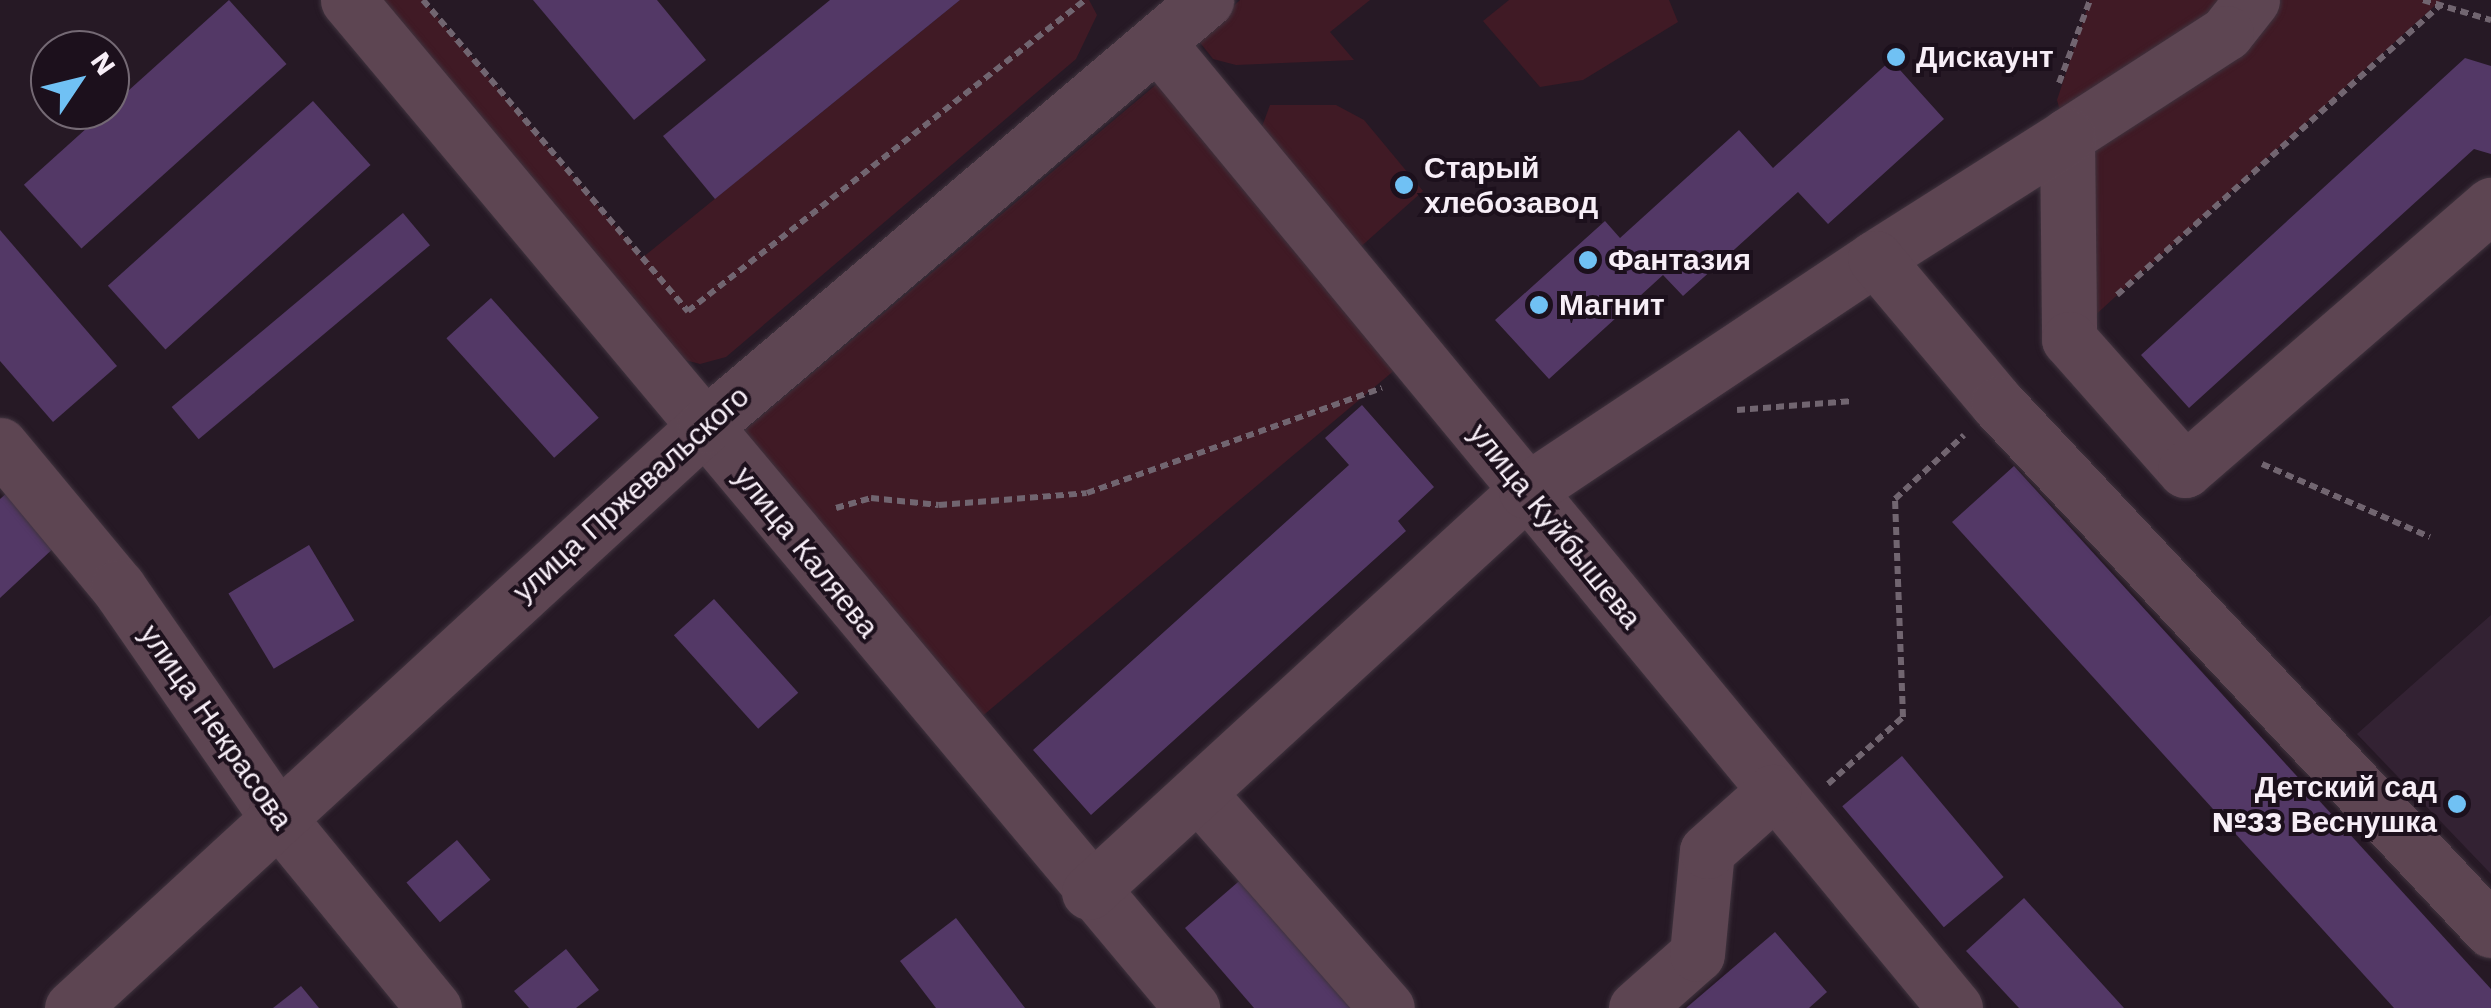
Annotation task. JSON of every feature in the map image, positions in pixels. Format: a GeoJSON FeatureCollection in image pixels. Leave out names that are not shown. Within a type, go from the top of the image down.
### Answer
{"type":"FeatureCollection","features":[{"type":"Feature","properties":{"kind":"street","name":"улица Каляева"},"geometry":{"type":"LineString","coordinates":[[348,0],[705,426],[779,522],[1089,892],[1192,1008]]}},
{"type":"Feature","properties":{"kind":"street","name":"улица Пржевальского"},"geometry":{"type":"LineString","coordinates":[[72,1008],[275,814],[705,426],[1206,0]]}},
{"type":"Feature","properties":{"kind":"street"},"geometry":{"type":"LineString","coordinates":[[1089,892],[1526,491],[1875,258],[2226,34],[2252,0]]}},
{"type":"Feature","properties":{"kind":"street","name":"улица Куйбышева"},"geometry":{"type":"LineString","coordinates":[[1158,42],[1943,1004]]}},
{"type":"Feature","properties":{"kind":"street"},"geometry":{"type":"LineString","coordinates":[[2067,136],[2069,340],[2184,470],[2491,205]]}},
{"type":"Feature","properties":{"kind":"street"},"geometry":{"type":"LineString","coordinates":[[1875,258],[1998,404],[2491,930]]}},
{"type":"Feature","properties":{"kind":"street","name":"улица Некрасова"},"geometry":{"type":"LineString","coordinates":[[0,446],[118,587],[275,814],[434,1008]]}},
{"type":"Feature","properties":{"kind":"street"},"geometry":{"type":"LineString","coordinates":[[1198,792],[1387,1008]]}},
{"type":"Feature","properties":{"kind":"street"},"geometry":{"type":"LineString","coordinates":[[1636,1008],[1697,954],[1707,851],[1773,792]]}},
{"type":"Feature","properties":{"kind":"path"},"geometry":{"type":"LineString","coordinates":[[423,0],[688,311],[1085,0]]}},
{"type":"Feature","properties":{"kind":"path"},"geometry":{"type":"LineString","coordinates":[[2067,136],[2060,77],[2090,0]]}},
{"type":"Feature","properties":{"kind":"path"},"geometry":{"type":"LineString","coordinates":[[2423,0],[2491,20]]}},
{"type":"Feature","properties":{"kind":"path"},"geometry":{"type":"LineString","coordinates":[[779,522],[810,522],[871,498],[939,505],[1087,493],[1369,394],[1417,359]]}},
{"type":"Feature","properties":{"kind":"path"},"geometry":{"type":"LineString","coordinates":[[1661,401],[1749,410],[1852,400]]}},
{"type":"Feature","properties":{"kind":"path"},"geometry":{"type":"LineString","coordinates":[[2212,447],[2430,537]]}},
{"type":"Feature","properties":{"kind":"shaded area"},"geometry":{"type":"Polygon","coordinates":[[[373,0],[423,0],[642,258],[960,0],[1089,0],[1097,15],[1076,59],[726,357],[700,364],[685,360],[373,0]]]}},
{"type":"Feature","properties":{"kind":"shaded area"},"geometry":{"type":"Polygon","coordinates":[[[1240,0],[1370,0],[1330,32],[1354,60],[1236,65],[1213,59],[1198,40],[1240,0]]]}},
{"type":"Feature","properties":{"kind":"shaded area"},"geometry":{"type":"Polygon","coordinates":[[[1509,0],[1669,0],[1678,22],[1583,80],[1540,87],[1483,21],[1509,0]]]}},
{"type":"Feature","properties":{"kind":"shaded area"},"geometry":{"type":"Polygon","coordinates":[[[2090,0],[2441,0],[2069,339],[2067,136],[2057,100],[2090,0]]]}},
{"type":"Feature","properties":{"kind":"shaded area"},"geometry":{"type":"Polygon","coordinates":[[[1164,78],[1403,363],[981,717],[742,432],[1164,78]]]}},
{"type":"Feature","properties":{"kind":"shaded area"},"geometry":{"type":"Polygon","coordinates":[[[1270,105],[1336,105],[1364,120],[1423,191],[1356,251],[1260,132],[1270,105]]]}},
{"type":"Feature","properties":{"kind":"shaded area","name":"Детский сад №33 Веснушка"},"geometry":{"type":"Polygon","coordinates":[[[2491,615],[2491,874],[2357,734],[2491,615]]]}},
{"type":"Feature","properties":{"kind":"building"},"geometry":{"type":"Polygon","coordinates":[[[229,0],[287,64],[81,249],[24,185],[85,130],[130,130],[130,89],[229,0]]]}},
{"type":"Feature","properties":{"kind":"building"},"geometry":{"type":"Polygon","coordinates":[[[533,0],[657,0],[706,60],[634,120],[533,0]]]}},
{"type":"Feature","properties":{"kind":"building"},"geometry":{"type":"Polygon","coordinates":[[[830,0],[960,0],[715,199],[663,136],[830,0]]]}},
{"type":"Feature","properties":{"kind":"building"},"geometry":{"type":"Polygon","coordinates":[[[2465,58],[2491,66],[2491,154],[2474,149],[2189,408],[2141,355],[2465,58]]]}},
{"type":"Feature","properties":{"kind":"building"},"geometry":{"type":"Polygon","coordinates":[[[1891,60],[1944,119],[1828,224],[1798,192],[1683,296],[1663,275],[1549,379],[1495,320],[1605,221],[1620,238],[1739,130],[1773,168],[1891,60]]]}},
{"type":"Feature","properties":{"kind":"building"},"geometry":{"type":"Polygon","coordinates":[[[313,101],[371,165],[165,350],[108,286],[313,101]]]}},
{"type":"Feature","properties":{"kind":"building"},"geometry":{"type":"Polygon","coordinates":[[[403,213],[430,245],[199,439],[172,407],[403,213]]]}},
{"type":"Feature","properties":{"kind":"building"},"geometry":{"type":"Polygon","coordinates":[[[0,230],[117,366],[53,422],[0,361],[0,230]]]}},
{"type":"Feature","properties":{"kind":"building"},"geometry":{"type":"Polygon","coordinates":[[[491,298],[599,418],[554,458],[446,338],[491,298]]]}},
{"type":"Feature","properties":{"kind":"building"},"geometry":{"type":"Polygon","coordinates":[[[1362,405],[1434,487],[1398,521],[1406,531],[1091,815],[1033,750],[1349,465],[1325,438],[1362,405]]]}},
{"type":"Feature","properties":{"kind":"building"},"geometry":{"type":"Polygon","coordinates":[[[2014,466],[2491,989],[2491,1008],[2394,1008],[1952,522],[2014,466]]]}},
{"type":"Feature","properties":{"kind":"building"},"geometry":{"type":"Polygon","coordinates":[[[8,492],[58,544],[0,598],[0,499],[8,492]]]}},
{"type":"Feature","properties":{"kind":"building"},"geometry":{"type":"Polygon","coordinates":[[[309,545],[354,620],[274,669],[228,593],[309,545]]]}},
{"type":"Feature","properties":{"kind":"building"},"geometry":{"type":"Polygon","coordinates":[[[714,599],[798,693],[758,729],[674,635],[714,599]]]}},
{"type":"Feature","properties":{"kind":"building"},"geometry":{"type":"Polygon","coordinates":[[[1902,756],[2004,877],[1944,927],[1842,806],[1902,756]]]}},
{"type":"Feature","properties":{"kind":"building"},"geometry":{"type":"Polygon","coordinates":[[[457,840],[490,880],[440,922],[406,882],[457,840]]]}},
{"type":"Feature","properties":{"kind":"building"},"geometry":{"type":"Polygon","coordinates":[[[1245,876],[1359,1008],[1254,1008],[1185,928],[1245,876]]]}},
{"type":"Feature","properties":{"kind":"building"},"geometry":{"type":"Polygon","coordinates":[[[2024,898],[2124,1008],[2019,1008],[1966,951],[2024,898]]]}},
{"type":"Feature","properties":{"kind":"building"},"geometry":{"type":"Polygon","coordinates":[[[956,918],[1025,1008],[936,1008],[900,961],[956,918]]]}},
{"type":"Feature","properties":{"kind":"building"},"geometry":{"type":"Polygon","coordinates":[[[1775,932],[1827,992],[1809,1008],[1686,1008],[1775,932]]]}},
{"type":"Feature","properties":{"kind":"building"},"geometry":{"type":"Polygon","coordinates":[[[566,949],[599,990],[576,1008],[529,1008],[514,991],[566,949]]]}},
{"type":"Feature","properties":{"kind":"building"},"geometry":{"type":"Polygon","coordinates":[[[301,986],[319,1008],[273,1008],[301,986]]]}},
{"type":"Feature","properties":{"kind":"place","name":"Дискаунт"},"geometry":{"type":"Point","coordinates":[1896,57]}},
{"type":"Feature","properties":{"kind":"place","name":"Старый хлебозавод"},"geometry":{"type":"Point","coordinates":[1404,185]}},
{"type":"Feature","properties":{"kind":"place","name":"Фантазия"},"geometry":{"type":"Point","coordinates":[1588,260]}},
{"type":"Feature","properties":{"kind":"place","name":"Магнит"},"geometry":{"type":"Point","coordinates":[1539,305]}},
{"type":"Feature","properties":{"kind":"place","name":"Детский сад №33 Веснушка"},"geometry":{"type":"Point","coordinates":[2457,804]}}]}
